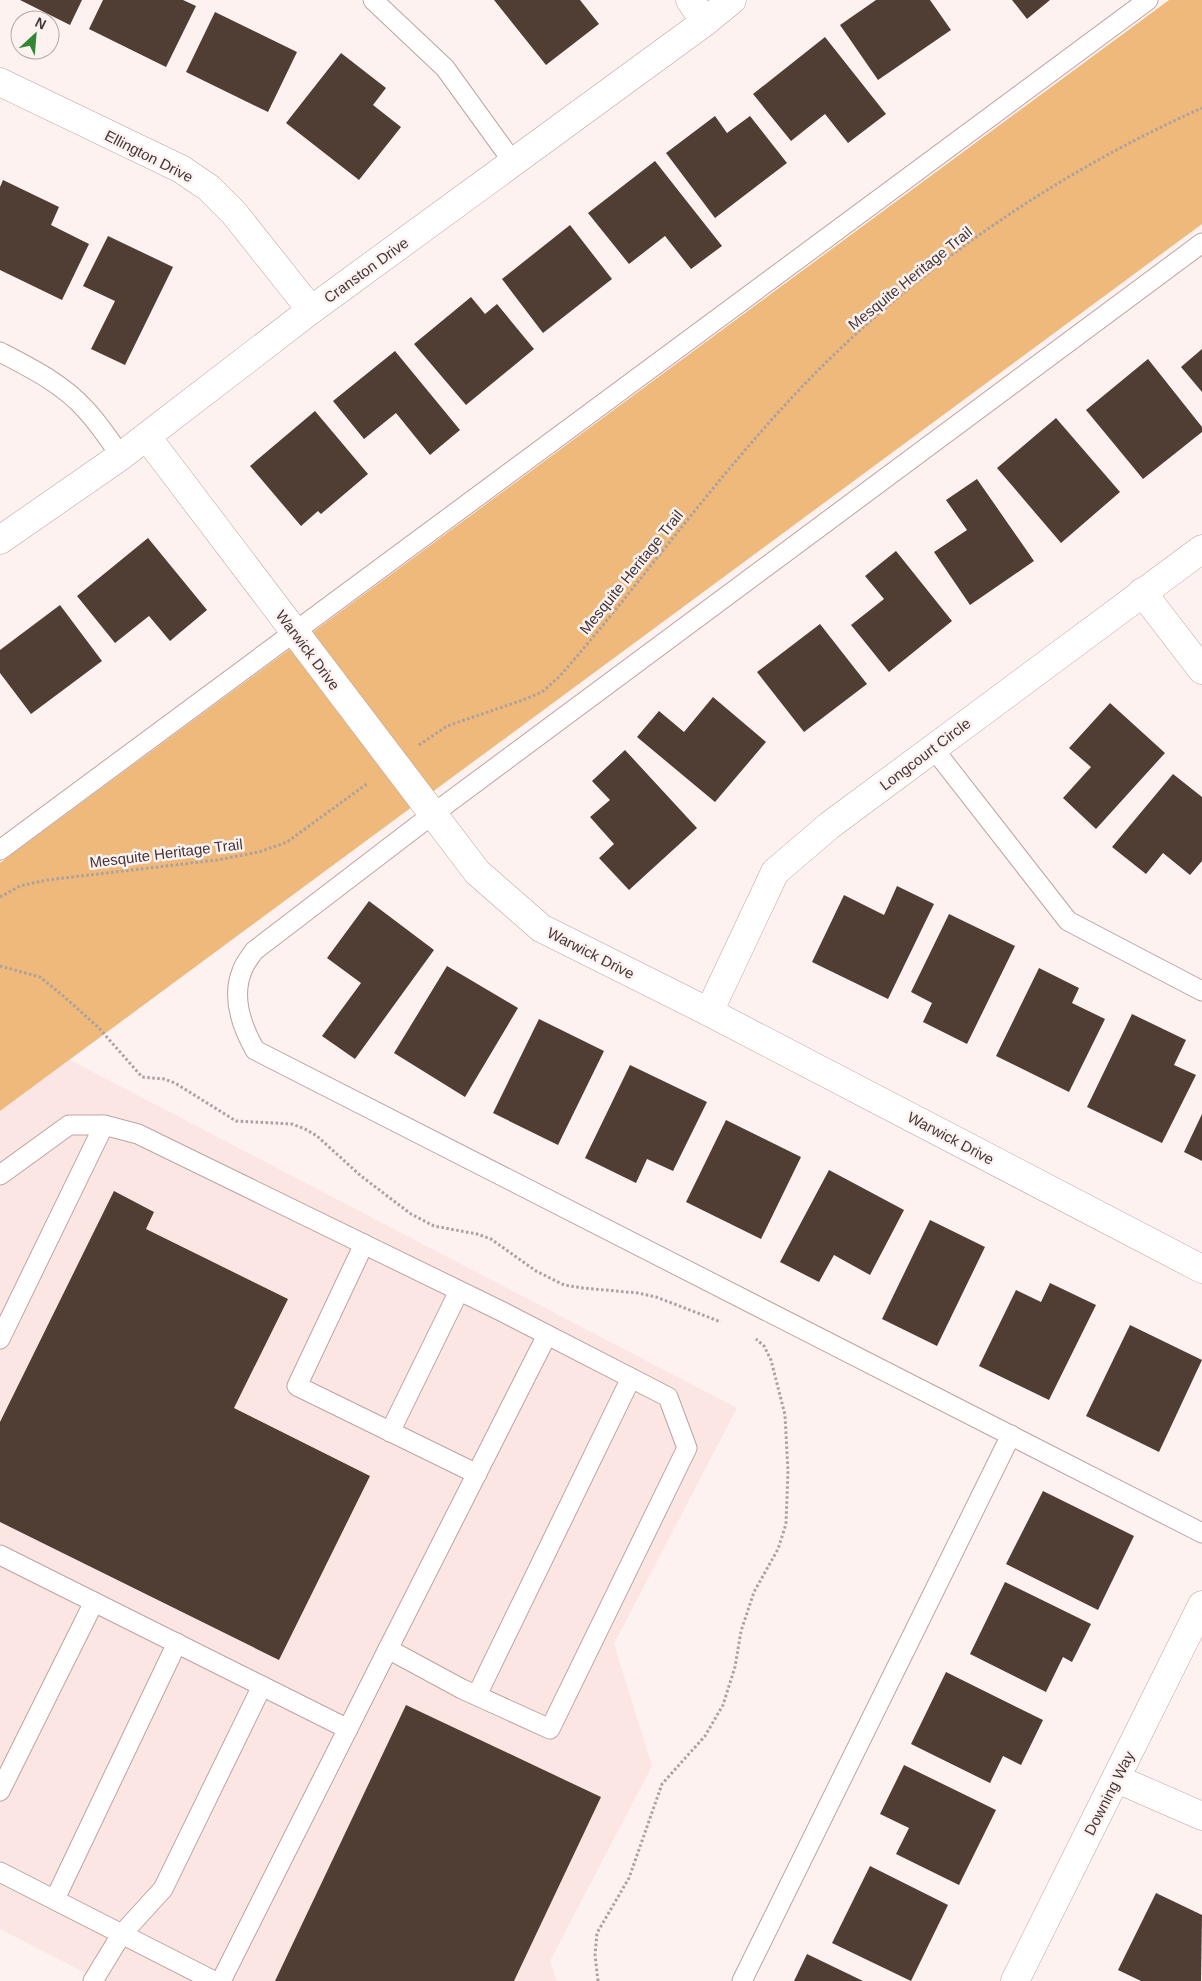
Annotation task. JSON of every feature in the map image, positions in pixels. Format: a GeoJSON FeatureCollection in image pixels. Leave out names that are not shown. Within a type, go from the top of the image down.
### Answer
{"type":"FeatureCollection","features":[{"type":"Feature","properties":{"kind":"street"},"geometry":{"type":"LineString","coordinates":[[690,0],[705,22]]}},
{"type":"Feature","properties":{"kind":"street","name":"Cranston Drive"},"geometry":{"type":"LineString","coordinates":[[0,540],[147,437],[311,310],[705,22],[732,0]]}},
{"type":"Feature","properties":{"kind":"street","name":"Ellington Drive"},"geometry":{"type":"LineString","coordinates":[[0,82],[181,169],[209,188],[234,213],[311,310]]}},
{"type":"Feature","properties":{"kind":"street","name":"Warwick Drive"},"geometry":{"type":"LineString","coordinates":[[147,437],[477,872],[541,928],[709,1012],[1202,1269]]}},
{"type":"Feature","properties":{"kind":"street","name":"Longcourt Circle"},"geometry":{"type":"LineString","coordinates":[[709,1012],[775,872],[830,825],[1202,549]]}},
{"type":"Feature","properties":{"kind":"street"},"geometry":{"type":"LineString","coordinates":[[1142,592],[1202,670]]}},
{"type":"Feature","properties":{"kind":"street","name":"Downing Way"},"geometry":{"type":"LineString","coordinates":[[1015,1981],[1202,1605]]}},
{"type":"Feature","properties":{"kind":"street"},"geometry":{"type":"LineString","coordinates":[[1117,1779],[1202,1816]]}},
{"type":"Feature","properties":{"kind":"lane"},"geometry":{"type":"LineString","coordinates":[[373,0],[445,68],[513,162]]}},
{"type":"Feature","properties":{"kind":"lane"},"geometry":{"type":"LineString","coordinates":[[0,850],[1148,0]]}},
{"type":"Feature","properties":{"kind":"lane"},"geometry":{"type":"LineString","coordinates":[[1202,243],[433,814],[254,951],[241,972],[237,1003],[243,1029],[255,1050],[1202,1533]]}},
{"type":"Feature","properties":{"kind":"lane"},"geometry":{"type":"LineString","coordinates":[[0,352],[52,380],[72,395],[87,410],[121,456]]}},
{"type":"Feature","properties":{"kind":"lane"},"geometry":{"type":"LineString","coordinates":[[933,748],[1068,921],[1202,991]]}},
{"type":"Feature","properties":{"kind":"lane"},"geometry":{"type":"LineString","coordinates":[[0,1175],[69,1125],[104,1125],[138,1134],[548,1335],[668,1397],[687,1448],[550,1729],[477,1695],[388,1649]]}},
{"type":"Feature","properties":{"kind":"lane"},"geometry":{"type":"LineString","coordinates":[[0,1339],[104,1125]]}},
{"type":"Feature","properties":{"kind":"lane"},"geometry":{"type":"LineString","coordinates":[[364,1244],[297,1386],[477,1474]]}},
{"type":"Feature","properties":{"kind":"lane"},"geometry":{"type":"LineString","coordinates":[[390,1432],[459,1291]]}},
{"type":"Feature","properties":{"kind":"lane"},"geometry":{"type":"LineString","coordinates":[[221,1981],[548,1335]]}},
{"type":"Feature","properties":{"kind":"lane"},"geometry":{"type":"LineString","coordinates":[[477,1695],[631,1378]]}},
{"type":"Feature","properties":{"kind":"lane"},"geometry":{"type":"LineString","coordinates":[[742,1981],[1011,1435]]}},
{"type":"Feature","properties":{"kind":"lane"},"geometry":{"type":"LineString","coordinates":[[0,1556],[348,1729]]}},
{"type":"Feature","properties":{"kind":"lane"},"geometry":{"type":"LineString","coordinates":[[0,1792],[94,1602]]}},
{"type":"Feature","properties":{"kind":"lane"},"geometry":{"type":"LineString","coordinates":[[55,1899],[177,1643]]}},
{"type":"Feature","properties":{"kind":"lane"},"geometry":{"type":"LineString","coordinates":[[93,1981],[121,1935],[163,1889],[262,1686]]}},
{"type":"Feature","properties":{"kind":"lane"},"geometry":{"type":"LineString","coordinates":[[0,1872],[214,1981]]}},
{"type":"Feature","properties":{"kind":"path","name":"Mesquite Heritage Trail"},"geometry":{"type":"LineString","coordinates":[[0,896],[20,886],[47,880],[217,860],[259,852],[287,842],[310,828],[394,763],[447,726],[542,692],[558,677],[786,404],[859,332],[911,287],[1008,215],[1097,162],[1202,108]]}},
{"type":"Feature","properties":{"kind":"shaded area"},"geometry":{"type":"Polygon","coordinates":[[[1169,0],[1202,0],[1202,224],[0,1111],[0,863],[1169,0]]]}},
{"type":"Feature","properties":{"kind":"shaded area"},"geometry":{"type":"Polygon","coordinates":[[[70,1060],[737,1408],[614,1644],[652,1766],[550,1961],[557,1981],[101,1981],[0,1929],[0,1111],[70,1060]]]}},
{"type":"Feature","properties":{"kind":"building"},"geometry":{"type":"Polygon","coordinates":[[[20,0],[82,0],[70,25],[60,20],[60,10],[40,10],[20,0]]]}},
{"type":"Feature","properties":{"kind":"building"},"geometry":{"type":"Polygon","coordinates":[[[103,0],[183,0],[196,6],[166,67],[89,29],[103,0]]]}},
{"type":"Feature","properties":{"kind":"building"},"geometry":{"type":"Polygon","coordinates":[[[494,0],[580,0],[599,24],[546,65],[494,0]]]}},
{"type":"Feature","properties":{"kind":"building"},"geometry":{"type":"Polygon","coordinates":[[[876,0],[930,0],[951,30],[878,80],[840,25],[876,0]]]}},
{"type":"Feature","properties":{"kind":"building"},"geometry":{"type":"Polygon","coordinates":[[[1012,0],[1050,0],[1027,19],[1012,0]]]}},
{"type":"Feature","properties":{"kind":"building"},"geometry":{"type":"Polygon","coordinates":[[[215,12],[297,52],[268,112],[186,72],[215,12]]]}},
{"type":"Feature","properties":{"kind":"building"},"geometry":{"type":"Polygon","coordinates":[[[825,37],[886,114],[848,143],[825,114],[791,141],[753,94],[825,37]]]}},
{"type":"Feature","properties":{"kind":"building"},"geometry":{"type":"Polygon","coordinates":[[[341,53],[386,88],[373,105],[401,127],[359,180],[286,123],[341,53]]]}},
{"type":"Feature","properties":{"kind":"building"},"geometry":{"type":"Polygon","coordinates":[[[715,116],[727,133],[750,116],[787,163],[715,218],[666,153],[715,116]]]}},
{"type":"Feature","properties":{"kind":"building"},"geometry":{"type":"Polygon","coordinates":[[[655,161],[722,246],[691,269],[665,236],[629,264],[588,213],[655,161]]]}},
{"type":"Feature","properties":{"kind":"building"},"geometry":{"type":"Polygon","coordinates":[[[3,180],[59,207],[51,225],[89,244],[62,300],[0,270],[0,187],[3,180]]]}},
{"type":"Feature","properties":{"kind":"building"},"geometry":{"type":"Polygon","coordinates":[[[570,225],[612,279],[543,333],[502,279],[570,225]]]}},
{"type":"Feature","properties":{"kind":"building"},"geometry":{"type":"Polygon","coordinates":[[[108,236],[173,267],[125,365],[91,349],[115,301],[83,286],[108,236]]]}},
{"type":"Feature","properties":{"kind":"building"},"geometry":{"type":"Polygon","coordinates":[[[471,297],[485,314],[497,304],[534,349],[466,405],[414,344],[471,297]]]}},
{"type":"Feature","properties":{"kind":"building"},"geometry":{"type":"Polygon","coordinates":[[[1202,349],[1202,392],[1181,367],[1202,349]]]}},
{"type":"Feature","properties":{"kind":"building"},"geometry":{"type":"Polygon","coordinates":[[[395,351],[460,430],[430,455],[396,413],[364,439],[333,401],[395,351]]]}},
{"type":"Feature","properties":{"kind":"building"},"geometry":{"type":"Polygon","coordinates":[[[1148,359],[1202,427],[1202,432],[1143,479],[1086,410],[1148,359]]]}},
{"type":"Feature","properties":{"kind":"building"},"geometry":{"type":"Polygon","coordinates":[[[315,411],[368,474],[321,514],[318,511],[301,526],[250,466],[315,411]]]}},
{"type":"Feature","properties":{"kind":"building"},"geometry":{"type":"Polygon","coordinates":[[[1056,418],[1120,492],[1061,543],[997,468],[1056,418]]]}},
{"type":"Feature","properties":{"kind":"building"},"geometry":{"type":"Polygon","coordinates":[[[977,479],[1034,561],[970,605],[934,552],[967,530],[946,500],[977,479]]]}},
{"type":"Feature","properties":{"kind":"building"},"geometry":{"type":"Polygon","coordinates":[[[148,538],[207,610],[170,641],[149,616],[115,643],[77,596],[148,538]]]}},
{"type":"Feature","properties":{"kind":"building"},"geometry":{"type":"Polygon","coordinates":[[[896,551],[952,621],[889,672],[851,625],[884,599],[865,576],[896,551]]]}},
{"type":"Feature","properties":{"kind":"building"},"geometry":{"type":"Polygon","coordinates":[[[60,605],[102,661],[31,714],[0,673],[0,650],[60,605]]]}},
{"type":"Feature","properties":{"kind":"building"},"geometry":{"type":"Polygon","coordinates":[[[820,624],[867,684],[804,732],[757,672],[820,624]]]}},
{"type":"Feature","properties":{"kind":"building"},"geometry":{"type":"Polygon","coordinates":[[[713,697],[766,742],[715,802],[637,737],[659,711],[684,732],[713,697]]]}},
{"type":"Feature","properties":{"kind":"building"},"geometry":{"type":"Polygon","coordinates":[[[1110,703],[1165,753],[1096,829],[1063,798],[1091,767],[1069,748],[1110,703]]]}},
{"type":"Feature","properties":{"kind":"building"},"geometry":{"type":"Polygon","coordinates":[[[625,750],[697,828],[629,890],[599,858],[614,844],[590,817],[610,800],[592,781],[625,750]]]}},
{"type":"Feature","properties":{"kind":"building"},"geometry":{"type":"Polygon","coordinates":[[[1173,774],[1202,797],[1202,861],[1190,875],[1163,853],[1146,874],[1112,847],[1173,774]]]}},
{"type":"Feature","properties":{"kind":"building"},"geometry":{"type":"Polygon","coordinates":[[[897,886],[934,904],[888,999],[812,962],[844,895],[884,915],[897,886]]]}},
{"type":"Feature","properties":{"kind":"building"},"geometry":{"type":"Polygon","coordinates":[[[369,901],[434,950],[355,1059],[322,1036],[361,983],[327,958],[369,901]]]}},
{"type":"Feature","properties":{"kind":"building"},"geometry":{"type":"Polygon","coordinates":[[[949,914],[1015,946],[967,1044],[923,1022],[932,1003],[911,992],[949,914]]]}},
{"type":"Feature","properties":{"kind":"building"},"geometry":{"type":"Polygon","coordinates":[[[447,966],[518,1008],[465,1097],[394,1053],[447,966]]]}},
{"type":"Feature","properties":{"kind":"building"},"geometry":{"type":"Polygon","coordinates":[[[1039,968],[1079,988],[1072,1003],[1105,1019],[1069,1092],[996,1056],[1039,968]]]}},
{"type":"Feature","properties":{"kind":"building"},"geometry":{"type":"Polygon","coordinates":[[[1132,1014],[1186,1040],[1174,1065],[1196,1075],[1162,1143],[1087,1107],[1132,1014]]]}},
{"type":"Feature","properties":{"kind":"building"},"geometry":{"type":"Polygon","coordinates":[[[539,1019],[604,1051],[558,1145],[493,1113],[539,1019]]]}},
{"type":"Feature","properties":{"kind":"building"},"geometry":{"type":"Polygon","coordinates":[[[630,1065],[707,1102],[673,1171],[647,1159],[636,1183],[585,1158],[630,1065]]]}},
{"type":"Feature","properties":{"kind":"building"},"geometry":{"type":"Polygon","coordinates":[[[1202,1114],[1202,1161],[1184,1152],[1202,1114]]]}},
{"type":"Feature","properties":{"kind":"building"},"geometry":{"type":"Polygon","coordinates":[[[726,1120],[801,1157],[761,1239],[686,1202],[726,1120]]]}},
{"type":"Feature","properties":{"kind":"building"},"geometry":{"type":"Polygon","coordinates":[[[829,1170],[904,1210],[870,1275],[834,1255],[819,1282],[780,1262],[829,1170]]]}},
{"type":"Feature","properties":{"kind":"building"},"geometry":{"type":"Polygon","coordinates":[[[114,1191],[154,1212],[146,1229],[288,1299],[234,1408],[370,1476],[279,1660],[0,1522],[0,1422],[114,1191]]]}},
{"type":"Feature","properties":{"kind":"building"},"geometry":{"type":"Polygon","coordinates":[[[930,1220],[985,1247],[937,1346],[882,1319],[930,1220]]]}},
{"type":"Feature","properties":{"kind":"building"},"geometry":{"type":"Polygon","coordinates":[[[1050,1283],[1096,1305],[1049,1400],[979,1366],[1016,1290],[1041,1302],[1050,1283]]]}},
{"type":"Feature","properties":{"kind":"building"},"geometry":{"type":"Polygon","coordinates":[[[1130,1325],[1202,1360],[1159,1452],[1086,1416],[1130,1325]]]}},
{"type":"Feature","properties":{"kind":"building"},"geometry":{"type":"Polygon","coordinates":[[[1043,1491],[1134,1536],[1098,1610],[1006,1564],[1043,1491]]]}},
{"type":"Feature","properties":{"kind":"building"},"geometry":{"type":"Polygon","coordinates":[[[1005,1582],[1091,1624],[1072,1662],[1063,1657],[1046,1692],[970,1654],[1005,1582]]]}},
{"type":"Feature","properties":{"kind":"building"},"geometry":{"type":"Polygon","coordinates":[[[946,1672],[1043,1720],[1021,1765],[1003,1756],[990,1783],[911,1744],[946,1672]]]}},
{"type":"Feature","properties":{"kind":"building"},"geometry":{"type":"Polygon","coordinates":[[[406,1705],[601,1797],[514,1981],[275,1981],[406,1705]]]}},
{"type":"Feature","properties":{"kind":"building"},"geometry":{"type":"Polygon","coordinates":[[[904,1765],[996,1810],[959,1885],[896,1854],[909,1828],[880,1814],[904,1765]]]}},
{"type":"Feature","properties":{"kind":"building"},"geometry":{"type":"Polygon","coordinates":[[[870,1866],[948,1905],[911,1981],[832,1943],[870,1866]]]}},
{"type":"Feature","properties":{"kind":"building"},"geometry":{"type":"Polygon","coordinates":[[[1156,1893],[1202,1915],[1201,1981],[1141,1981],[1118,1970],[1156,1893]]]}},
{"type":"Feature","properties":{"kind":"building"},"geometry":{"type":"Polygon","coordinates":[[[807,1954],[863,1981],[794,1981],[807,1954]]]}}]}
